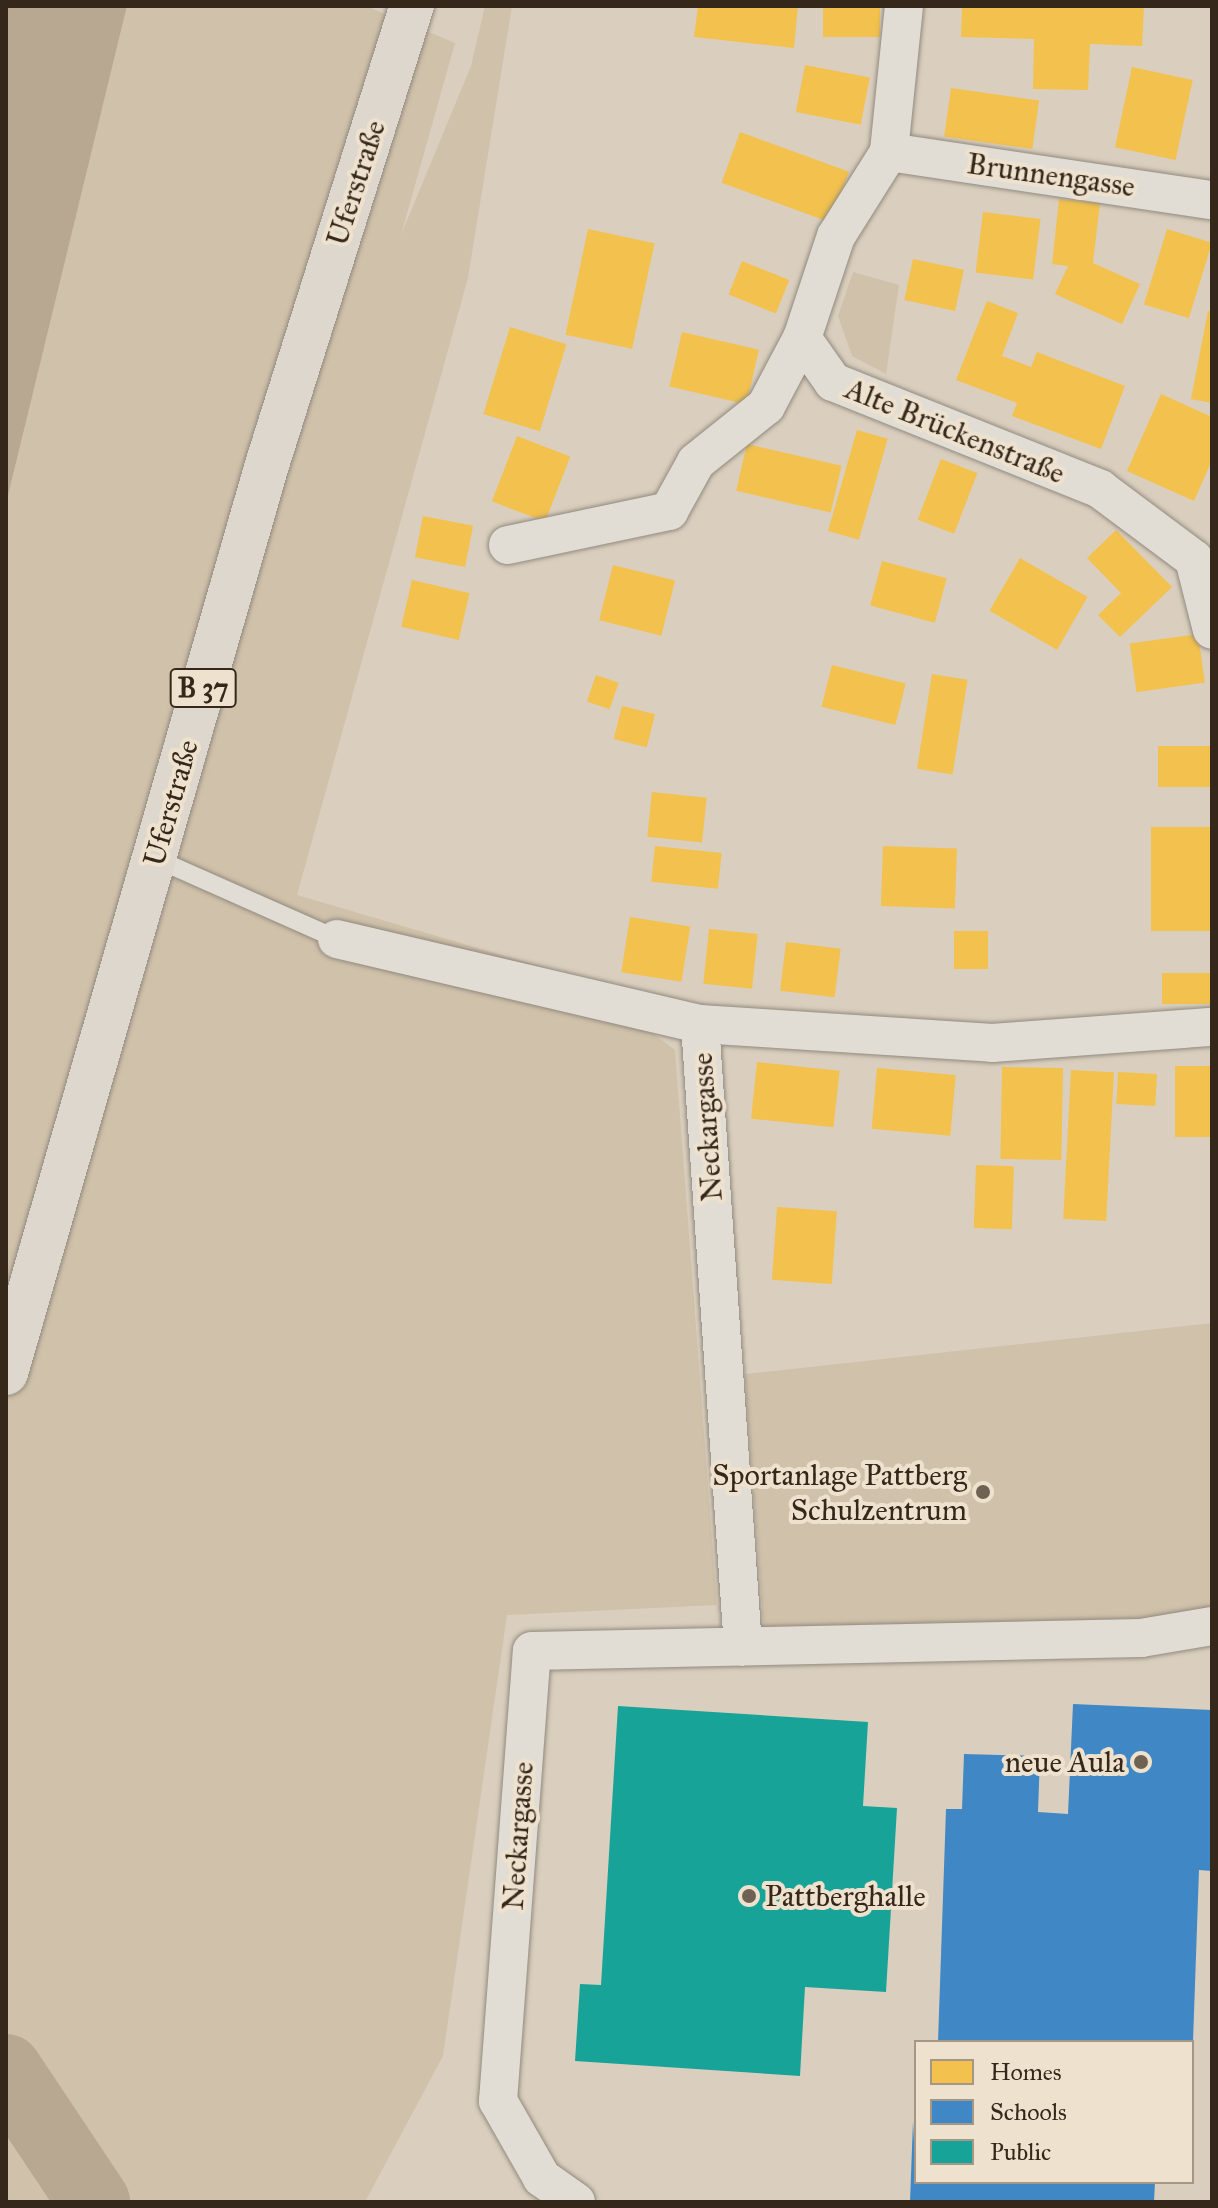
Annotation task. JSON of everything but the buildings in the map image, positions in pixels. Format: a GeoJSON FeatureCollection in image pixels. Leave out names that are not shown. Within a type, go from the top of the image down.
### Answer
{"type":"FeatureCollection","features":[{"type":"Feature","properties":{"kind":"main road","name":"Uferstraße"},"geometry":{"type":"LineString","coordinates":[[6,1373],[266,468],[414,6]]}},
{"type":"Feature","properties":{"kind":"street"},"geometry":{"type":"LineString","coordinates":[[508,545],[669,511],[696,462],[766,406],[802,338],[836,236],[889,152],[904,6]]}},
{"type":"Feature","properties":{"kind":"street","name":"Brunnengasse"},"geometry":{"type":"LineString","coordinates":[[889,152],[1212,200]]}},
{"type":"Feature","properties":{"kind":"street","name":"Alte Brückenstraße"},"geometry":{"type":"LineString","coordinates":[[802,338],[833,382],[1100,489],[1194,559],[1212,630]]}},
{"type":"Feature","properties":{"kind":"street"},"geometry":{"type":"LineString","coordinates":[[337,939],[700,1024]]}},
{"type":"Feature","properties":{"kind":"street","name":"Neckargasse"},"geometry":{"type":"LineString","coordinates":[[743,1647],[700,1024],[992,1043],[1212,1027]]}},
{"type":"Feature","properties":{"kind":"street","name":"Neckargasse"},"geometry":{"type":"LineString","coordinates":[[576,2202],[542,2178],[498,2101],[532,1651],[1141,1638],[1212,1626]]}},
{"type":"Feature","properties":{"kind":"lane"},"geometry":{"type":"LineString","coordinates":[[387,94],[414,6]]}},
{"type":"Feature","properties":{"kind":"lane"},"geometry":{"type":"LineString","coordinates":[[127,972],[283,430]]}},
{"type":"Feature","properties":{"kind":"lane"},"geometry":{"type":"LineString","coordinates":[[159,860],[337,939]]}},
{"type":"Feature","properties":{"kind":"shaded area"},"geometry":{"type":"Polygon","coordinates":[[[6,6],[127,6],[6,504],[6,6]]]}},
{"type":"Feature","properties":{"kind":"shaded area"},"geometry":{"type":"Polygon","coordinates":[[[127,6],[366,6],[455,43],[401,235],[471,66],[485,6],[512,6],[468,278],[297,895],[577,977],[675,1050],[717,1605],[507,1615],[443,2056],[365,2202],[6,2202],[6,504],[127,6]]]}},
{"type":"Feature","properties":{"kind":"shaded area"},"geometry":{"type":"Polygon","coordinates":[[[853,272],[899,285],[886,374],[852,356],[838,316],[853,272]]]}},
{"type":"Feature","properties":{"kind":"shaded area","name":"Sportanlage Pattberg Schulzentrum"},"geometry":{"type":"Polygon","coordinates":[[[1212,1323],[1212,1609],[1140,1622],[764,1631],[745,1374],[1212,1323]]]}},
{"type":"Feature","properties":{"kind":"waterway"},"geometry":{"type":"LineString","coordinates":[[6,2070],[94,2202]]}},
{"type":"Feature","properties":{"kind":"place","name":"Sportanlage Pattberg Schulzentrum"},"geometry":{"type":"Point","coordinates":[983,1492]}},
{"type":"Feature","properties":{"kind":"place","name":"neue Aula"},"geometry":{"type":"Point","coordinates":[1141,1762]}},
{"type":"Feature","properties":{"kind":"place","name":"Pattberghalle"},"geometry":{"type":"Point","coordinates":[749,1896]}}]}
